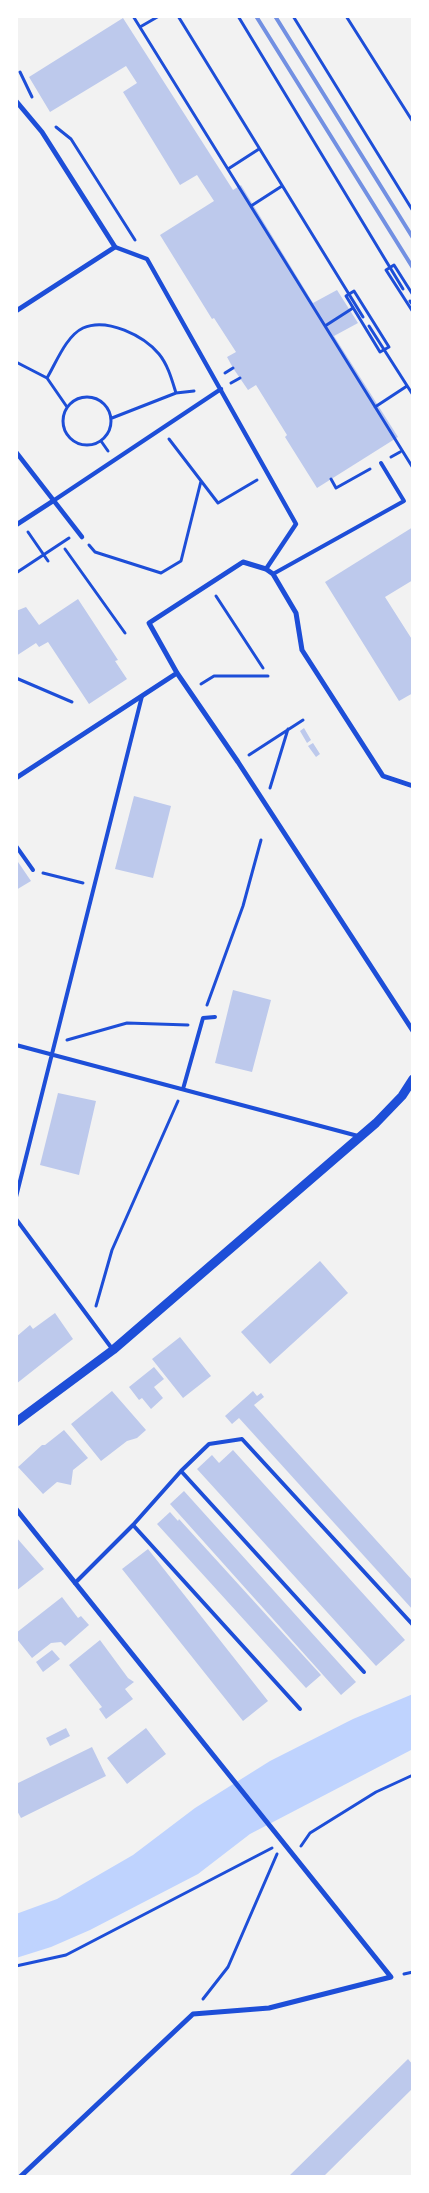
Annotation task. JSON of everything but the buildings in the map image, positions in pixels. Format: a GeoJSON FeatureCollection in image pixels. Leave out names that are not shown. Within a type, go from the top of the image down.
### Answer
{"type":"FeatureCollection","features":[{"type":"Feature","properties":{"kind":"street"},"geometry":{"type":"LineString","coordinates":[[16,101],[42,132],[115,247],[147,259],[296,524],[266,569]]}},
{"type":"Feature","properties":{"kind":"street"},"geometry":{"type":"LineString","coordinates":[[16,311],[115,247]]}},
{"type":"Feature","properties":{"kind":"street"},"geometry":{"type":"LineString","coordinates":[[19,523],[221,389]]}},
{"type":"Feature","properties":{"kind":"street"},"geometry":{"type":"LineString","coordinates":[[16,452],[82,537]]}},
{"type":"Feature","properties":{"kind":"street"},"geometry":{"type":"LineString","coordinates":[[413,786],[383,776],[302,650],[296,613],[273,574],[266,569],[242,562],[150,623],[177,673],[238,762],[413,1032]]}},
{"type":"Feature","properties":{"kind":"street"},"geometry":{"type":"LineString","coordinates":[[16,778],[177,673]]}},
{"type":"Feature","properties":{"kind":"street"},"geometry":{"type":"LineString","coordinates":[[16,1422],[113,1350],[361,1137],[402,1096],[413,1079]]}},
{"type":"Feature","properties":{"kind":"street"},"geometry":{"type":"LineString","coordinates":[[16,1509],[276,1834],[281,1843],[391,1977],[269,2008],[192,2014],[20,2177]]}},
{"type":"Feature","properties":{"kind":"lane"},"geometry":{"type":"LineString","coordinates":[[273,574],[404,501],[381,463]]}},
{"type":"Feature","properties":{"kind":"lane"},"geometry":{"type":"LineString","coordinates":[[16,1197],[143,694]]}},
{"type":"Feature","properties":{"kind":"lane"},"geometry":{"type":"LineString","coordinates":[[16,846],[33,870]]}},
{"type":"Feature","properties":{"kind":"lane"},"geometry":{"type":"LineString","coordinates":[[183,1089],[202,1018],[215,1017]]}},
{"type":"Feature","properties":{"kind":"lane"},"geometry":{"type":"LineString","coordinates":[[16,1045],[361,1137]]}},
{"type":"Feature","properties":{"kind":"lane"},"geometry":{"type":"LineString","coordinates":[[16,1219],[113,1350]]}},
{"type":"Feature","properties":{"kind":"lane"},"geometry":{"type":"LineString","coordinates":[[75,1583],[133,1525],[181,1471],[209,1444],[242,1439],[413,1625]]}},
{"type":"Feature","properties":{"kind":"lane"},"geometry":{"type":"LineString","coordinates":[[181,1471],[364,1672]]}},
{"type":"Feature","properties":{"kind":"lane"},"geometry":{"type":"LineString","coordinates":[[133,1525],[300,1709]]}},
{"type":"Feature","properties":{"kind":"path"},"geometry":{"type":"LineString","coordinates":[[133,16],[413,468]]}},
{"type":"Feature","properties":{"kind":"path"},"geometry":{"type":"LineString","coordinates":[[140,26],[159,16]]}},
{"type":"Feature","properties":{"kind":"path"},"geometry":{"type":"LineString","coordinates":[[178,16],[363,317]]}},
{"type":"Feature","properties":{"kind":"path"},"geometry":{"type":"LineString","coordinates":[[238,16],[403,289]]}},
{"type":"Feature","properties":{"kind":"path"},"geometry":{"type":"LineString","coordinates":[[292,16],[413,211]]}},
{"type":"Feature","properties":{"kind":"path"},"geometry":{"type":"LineString","coordinates":[[346,16],[413,122]]}},
{"type":"Feature","properties":{"kind":"path"},"geometry":{"type":"LineString","coordinates":[[20,72],[33,100]]}},
{"type":"Feature","properties":{"kind":"path"},"geometry":{"type":"LineString","coordinates":[[50,122],[71,139],[147,259]]}},
{"type":"Feature","properties":{"kind":"path"},"geometry":{"type":"LineString","coordinates":[[228,169],[260,149]]}},
{"type":"Feature","properties":{"kind":"path"},"geometry":{"type":"LineString","coordinates":[[251,206],[282,186]]}},
{"type":"Feature","properties":{"kind":"path"},"geometry":{"type":"LineString","coordinates":[[413,295],[394,265],[386,270],[413,312]]}},
{"type":"Feature","properties":{"kind":"path"},"geometry":{"type":"LineString","coordinates":[[354,291],[389,347],[380,352],[353,308],[346,296],[354,291]]}},
{"type":"Feature","properties":{"kind":"path"},"geometry":{"type":"LineString","coordinates":[[410,300],[413,305]]}},
{"type":"Feature","properties":{"kind":"path"},"geometry":{"type":"LineString","coordinates":[[325,326],[353,308]]}},
{"type":"Feature","properties":{"kind":"path"},"geometry":{"type":"LineString","coordinates":[[47,378],[74,335],[84,328],[105,325],[128,333],[150,345],[160,355],[169,371],[176,393]]}},
{"type":"Feature","properties":{"kind":"path"},"geometry":{"type":"LineString","coordinates":[[369,326],[413,395]]}},
{"type":"Feature","properties":{"kind":"path"},"geometry":{"type":"LineString","coordinates":[[16,362],[47,378],[67,407]]}},
{"type":"Feature","properties":{"kind":"path"},"geometry":{"type":"LineString","coordinates":[[112,418],[176,393],[221,389],[240,378]]}},
{"type":"Feature","properties":{"kind":"path"},"geometry":{"type":"LineString","coordinates":[[375,407],[407,386]]}},
{"type":"Feature","properties":{"kind":"path"},"geometry":{"type":"LineString","coordinates":[[93,397],[105,405],[112,418],[112,425],[106,437],[95,444],[82,445],[70,439],[66,433],[63,420],[67,407],[78,399],[93,397]]}},
{"type":"Feature","properties":{"kind":"path"},"geometry":{"type":"LineString","coordinates":[[161,429],[218,503],[268,474]]}},
{"type":"Feature","properties":{"kind":"path"},"geometry":{"type":"LineString","coordinates":[[331,479],[336,488],[400,452]]}},
{"type":"Feature","properties":{"kind":"path"},"geometry":{"type":"LineString","coordinates":[[82,537],[95,552],[161,573],[181,561],[201,481]]}},
{"type":"Feature","properties":{"kind":"path"},"geometry":{"type":"LineString","coordinates":[[19,523],[48,561]]}},
{"type":"Feature","properties":{"kind":"path"},"geometry":{"type":"LineString","coordinates":[[16,573],[78,532]]}},
{"type":"Feature","properties":{"kind":"path"},"geometry":{"type":"LineString","coordinates":[[65,549],[125,633]]}},
{"type":"Feature","properties":{"kind":"path"},"geometry":{"type":"LineString","coordinates":[[216,596],[263,668]]}},
{"type":"Feature","properties":{"kind":"path"},"geometry":{"type":"LineString","coordinates":[[190,691],[214,676],[268,676]]}},
{"type":"Feature","properties":{"kind":"path"},"geometry":{"type":"LineString","coordinates":[[16,678],[72,702]]}},
{"type":"Feature","properties":{"kind":"path"},"geometry":{"type":"LineString","coordinates":[[238,762],[303,720]]}},
{"type":"Feature","properties":{"kind":"path"},"geometry":{"type":"LineString","coordinates":[[265,805],[288,729]]}},
{"type":"Feature","properties":{"kind":"path"},"geometry":{"type":"LineString","coordinates":[[202,1018],[243,906],[261,840]]}},
{"type":"Feature","properties":{"kind":"path"},"geometry":{"type":"LineString","coordinates":[[33,870],[94,886]]}},
{"type":"Feature","properties":{"kind":"path"},"geometry":{"type":"LineString","coordinates":[[55,1044],[127,1022],[200,1026]]}},
{"type":"Feature","properties":{"kind":"path"},"geometry":{"type":"LineString","coordinates":[[92,1321],[112,1250],[183,1089]]}},
{"type":"Feature","properties":{"kind":"path"},"geometry":{"type":"LineString","coordinates":[[293,1856],[310,1833],[376,1792],[413,1775]]}},
{"type":"Feature","properties":{"kind":"path"},"geometry":{"type":"LineString","coordinates":[[16,1966],[66,1955],[281,1843]]}},
{"type":"Feature","properties":{"kind":"path"},"geometry":{"type":"LineString","coordinates":[[192,2014],[228,1967],[281,1843]]}},
{"type":"Feature","properties":{"kind":"water"},"geometry":{"type":"Polygon","coordinates":[[[413,1694],[413,1749],[250,1834],[198,1874],[90,1930],[51,1947],[16,1958],[16,1914],[57,1899],[133,1855],[195,1808],[270,1761],[353,1719],[413,1694]]]}},
{"type":"Feature","properties":{"kind":"railway"},"geometry":{"type":"LineString","coordinates":[[256,16],[413,268]]}},
{"type":"Feature","properties":{"kind":"railway"},"geometry":{"type":"LineString","coordinates":[[275,16],[413,238]]}}]}
